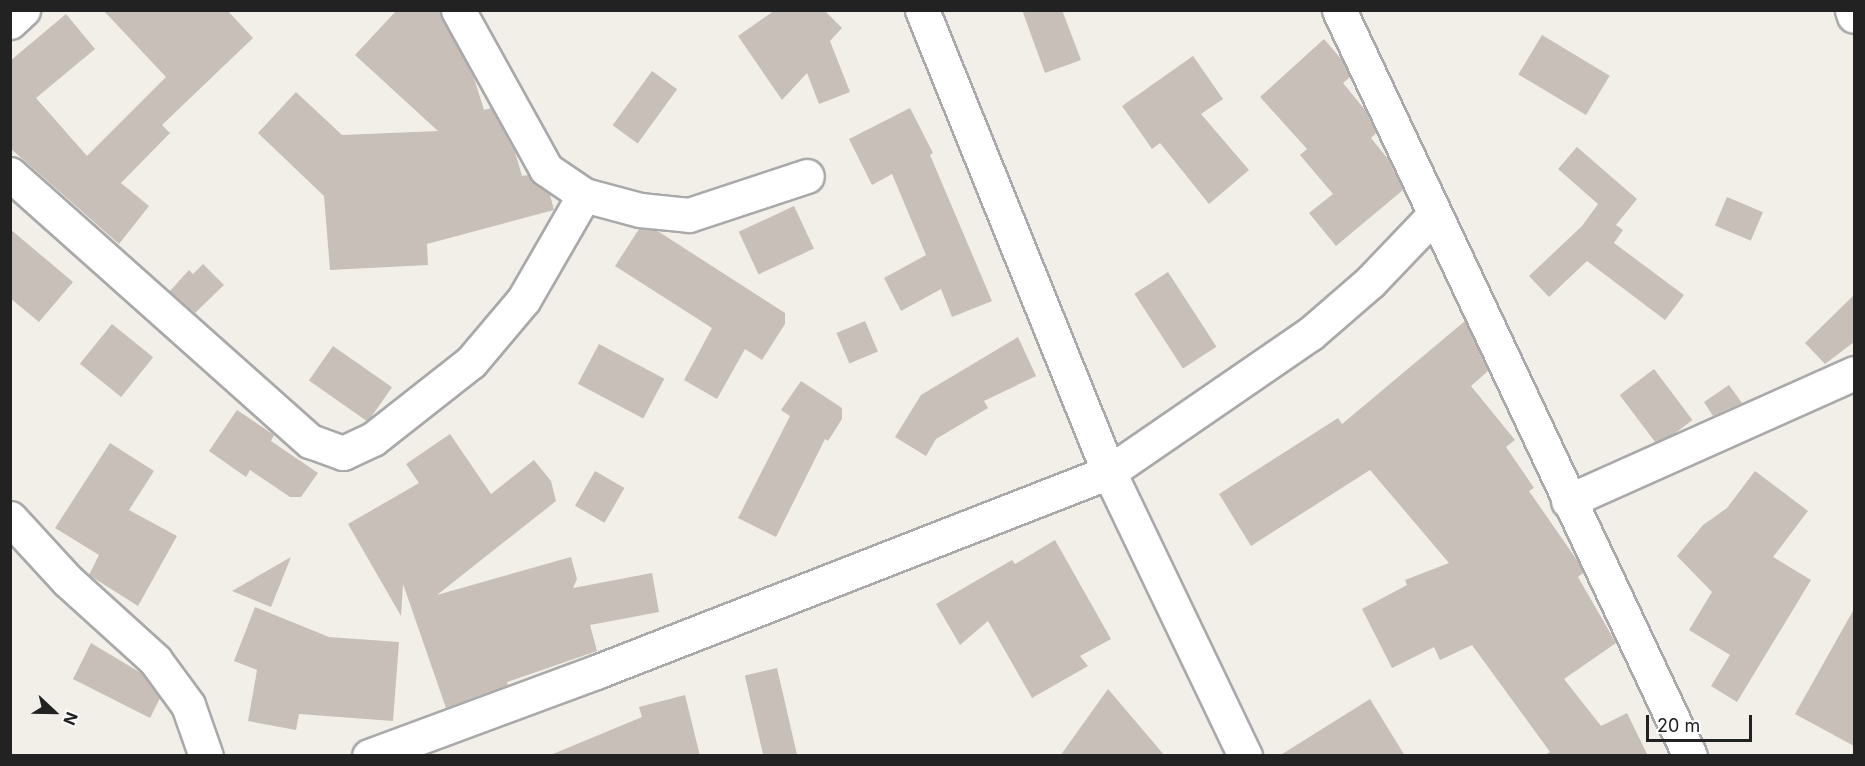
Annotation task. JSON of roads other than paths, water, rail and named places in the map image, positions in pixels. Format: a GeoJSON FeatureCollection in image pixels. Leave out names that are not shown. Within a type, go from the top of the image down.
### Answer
{"type":"FeatureCollection","features":[{"type":"Feature","properties":{"kind":"street"},"geometry":{"type":"LineString","coordinates":[[10,22],[23,10]]}},
{"type":"Feature","properties":{"kind":"street"},"geometry":{"type":"LineString","coordinates":[[458,10],[546,169],[584,195],[640,210],[689,215],[807,176]]}},
{"type":"Feature","properties":{"kind":"street"},"geometry":{"type":"LineString","coordinates":[[922,10],[1108,472],[1245,756]]}},
{"type":"Feature","properties":{"kind":"street"},"geometry":{"type":"LineString","coordinates":[[1339,10],[1568,501],[1690,756]]}},
{"type":"Feature","properties":{"kind":"street"},"geometry":{"type":"LineString","coordinates":[[1852,10],[1854,16]]}},
{"type":"Feature","properties":{"kind":"street"},"geometry":{"type":"LineString","coordinates":[[10,174],[310,441],[343,453],[373,439],[471,362],[524,299],[584,195]]}},
{"type":"Feature","properties":{"kind":"street"},"geometry":{"type":"LineString","coordinates":[[374,755],[596,672],[1108,472],[1310,334],[1370,282],[1434,215]]}},
{"type":"Feature","properties":{"kind":"street"},"geometry":{"type":"LineString","coordinates":[[1568,501],[1854,373]]}},
{"type":"Feature","properties":{"kind":"street"},"geometry":{"type":"LineString","coordinates":[[10,518],[68,581],[155,660],[188,705],[206,756]]}}]}
